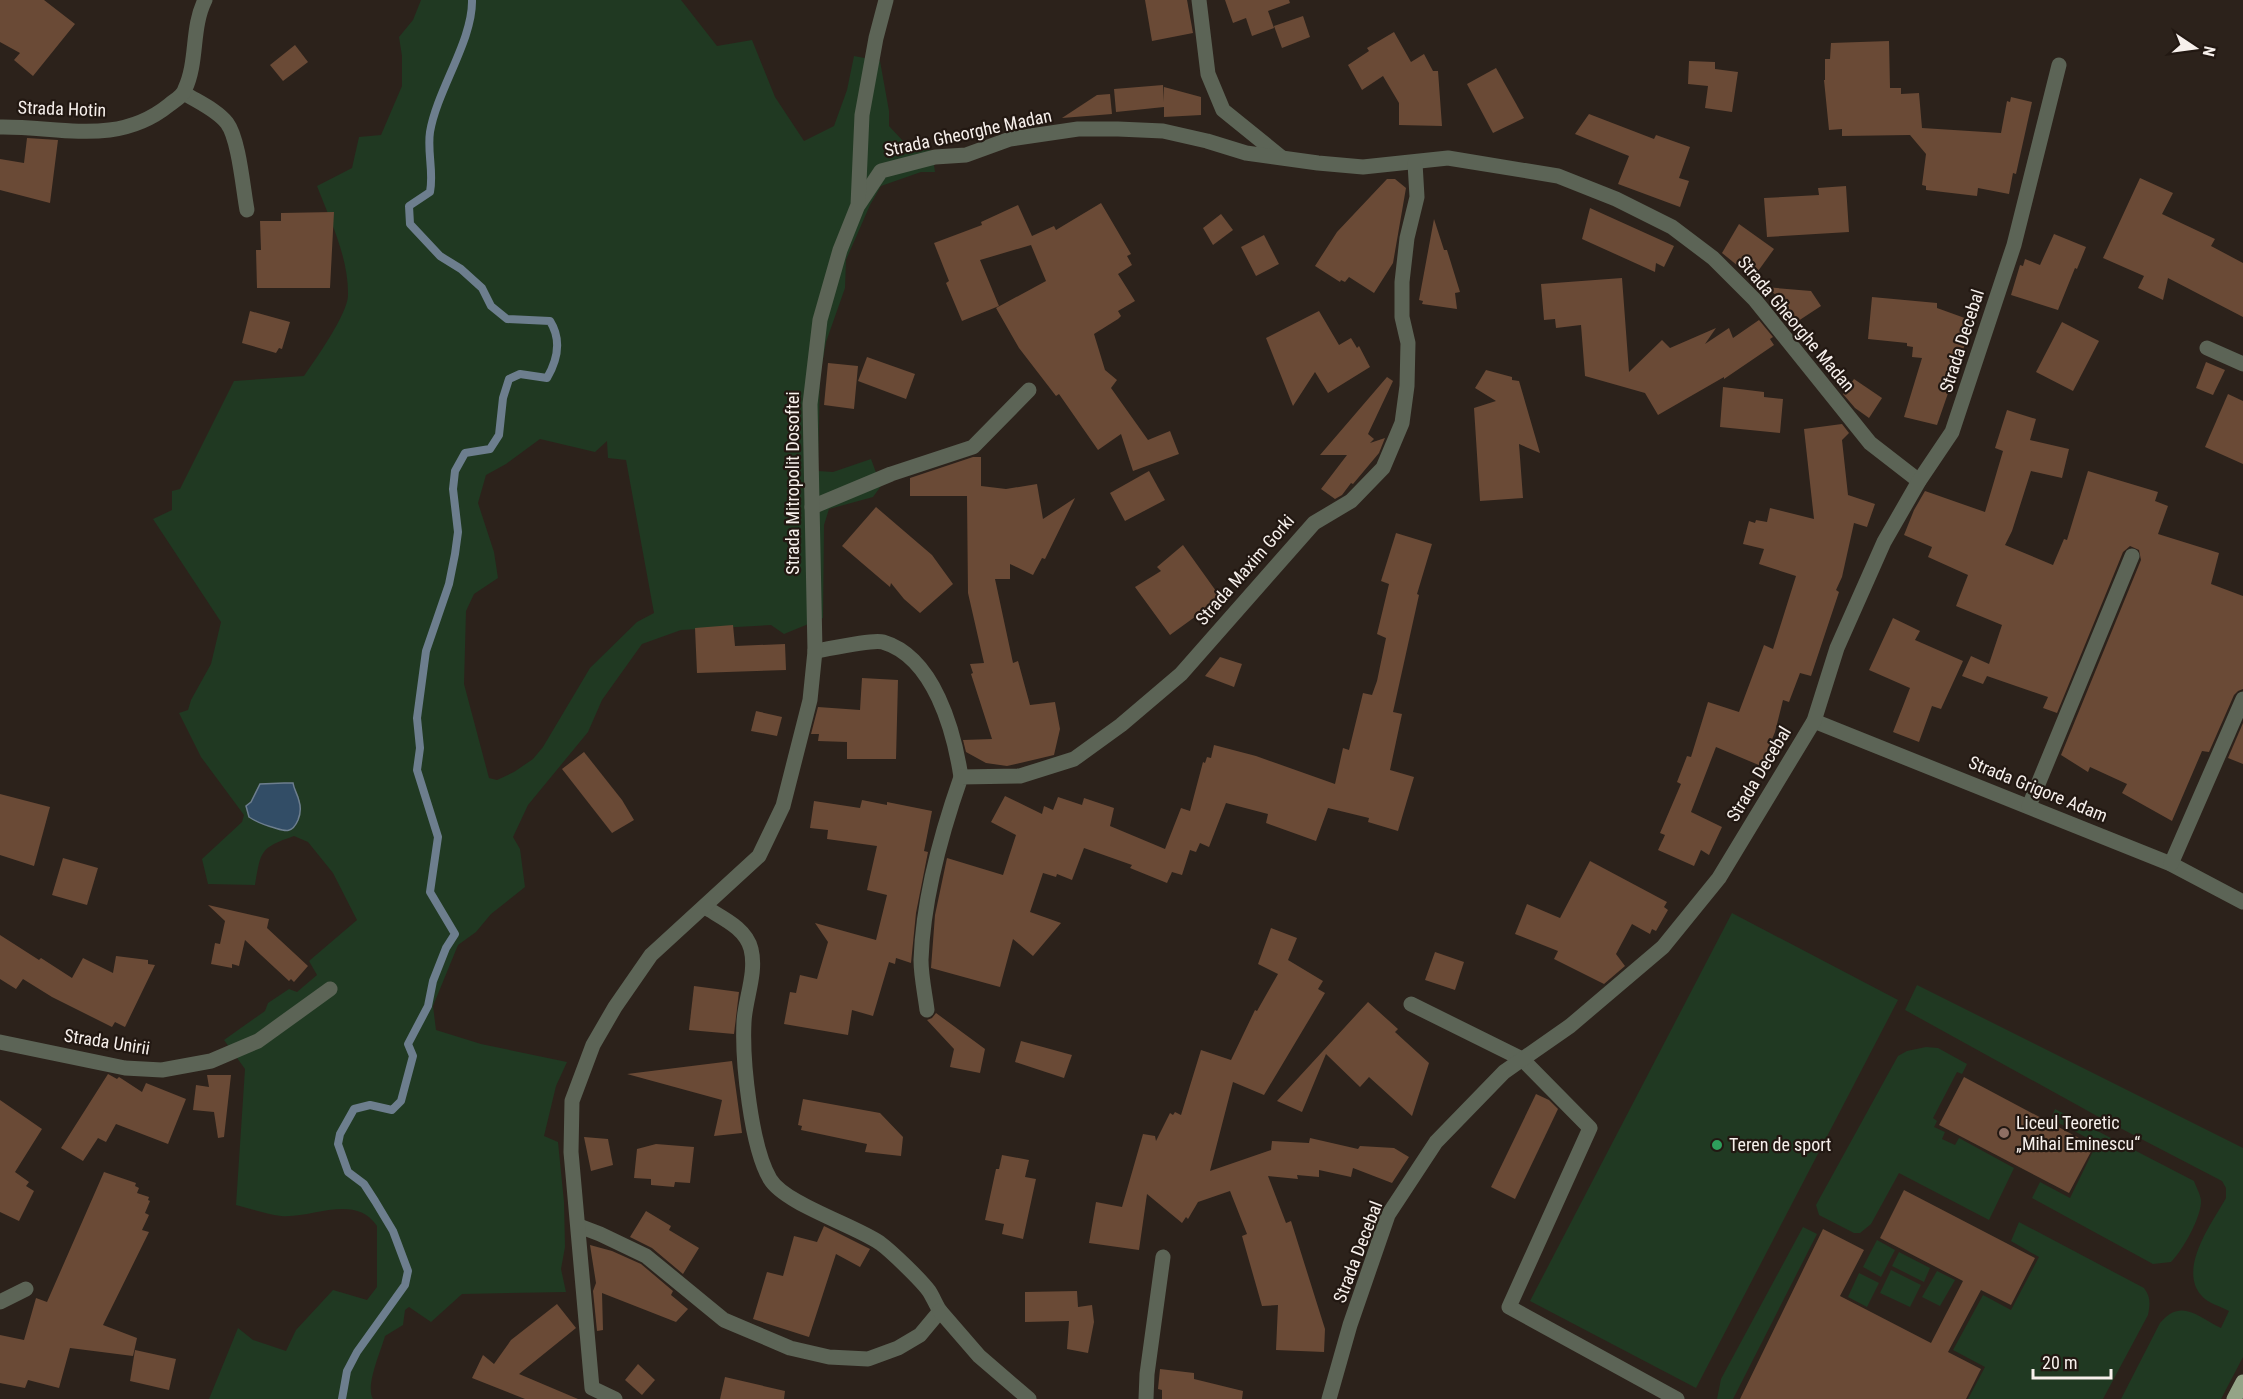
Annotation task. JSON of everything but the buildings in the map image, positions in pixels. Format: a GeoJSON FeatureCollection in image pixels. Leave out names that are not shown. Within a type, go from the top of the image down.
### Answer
{"type":"FeatureCollection","features":[{"type":"Feature","properties":{"kind":"main road"},"geometry":{"type":"LineString","coordinates":[[2234,1399],[2243,1382]]}},
{"type":"Feature","properties":{"kind":"street"},"geometry":{"type":"LineString","coordinates":[[205,0],[195,34],[191,75],[184,93],[218,114],[228,124],[235,142],[247,210]]}},
{"type":"Feature","properties":{"kind":"street","name":"Strada Mitropolit Dosoftei"},"geometry":{"type":"LineString","coordinates":[[615,1399],[591,1394],[579,1226],[571,1152],[572,1101],[589,1056],[615,1006],[651,955],[759,856],[783,806],[810,700],[814,651],[810,404],[820,320],[840,250],[858,205],[862,115],[876,38],[886,0]]}},
{"type":"Feature","properties":{"kind":"street"},"geometry":{"type":"LineString","coordinates":[[1199,0],[1208,74],[1223,110],[1281,157]]}},
{"type":"Feature","properties":{"kind":"street","name":"Strada Decebal"},"geometry":{"type":"LineString","coordinates":[[1329,1399],[1350,1325],[1388,1215],[1436,1142],[1504,1072],[1570,1026],[1663,947],[1719,878],[1814,721],[1841,638],[1884,542],[1952,432],[2014,245],[2059,65]]}},
{"type":"Feature","properties":{"kind":"street","name":"Strada Hotin"},"geometry":{"type":"LineString","coordinates":[[0,127],[111,131],[136,124],[159,113],[184,93]]}},
{"type":"Feature","properties":{"kind":"street","name":"Strada Gheorghe Madan"},"geometry":{"type":"LineString","coordinates":[[858,205],[881,171],[935,157],[966,155],[1010,140],[1078,129],[1163,131],[1246,153],[1364,167],[1448,158],[1558,176],[1616,199],[1672,227],[1713,258],[1755,300],[1870,443],[1919,482]]}},
{"type":"Feature","properties":{"kind":"street","name":"Strada Maxim Gorki"},"geometry":{"type":"LineString","coordinates":[[961,777],[1020,776],[1074,759],[1121,725],[1181,674],[1314,523],[1351,501],[1383,468],[1402,423],[1407,386],[1407,343],[1402,317],[1402,282],[1407,238],[1417,197],[1415,163]]}},
{"type":"Feature","properties":{"kind":"street"},"geometry":{"type":"LineString","coordinates":[[2207,348],[2243,364]]}},
{"type":"Feature","properties":{"kind":"street"},"geometry":{"type":"LineString","coordinates":[[812,507],[891,474],[973,447],[1029,390]]}},
{"type":"Feature","properties":{"kind":"street"},"geometry":{"type":"LineString","coordinates":[[2029,806],[2132,556]]}},
{"type":"Feature","properties":{"kind":"street"},"geometry":{"type":"LineString","coordinates":[[814,651],[882,642],[913,658],[929,678],[957,752],[961,777],[944,825],[924,924],[921,962],[927,1010]]}},
{"type":"Feature","properties":{"kind":"street"},"geometry":{"type":"LineString","coordinates":[[2172,864],[2243,699]]}},
{"type":"Feature","properties":{"kind":"street","name":"Strada Grigore Adam"},"geometry":{"type":"LineString","coordinates":[[1814,721],[2172,864],[2243,902]]}},
{"type":"Feature","properties":{"kind":"street"},"geometry":{"type":"LineString","coordinates":[[705,907],[732,924],[746,937],[752,950],[751,978],[744,1022],[748,1095],[757,1143],[770,1180],[793,1199],[880,1244],[929,1291],[940,1311],[979,1356],[1029,1399]]}},
{"type":"Feature","properties":{"kind":"street","name":"Strada Unirii"},"geometry":{"type":"LineString","coordinates":[[0,1042],[125,1068],[162,1070],[211,1061],[258,1041],[330,989]]}},
{"type":"Feature","properties":{"kind":"street"},"geometry":{"type":"LineString","coordinates":[[1411,1004],[1522,1059],[1590,1128],[1509,1307],[1677,1399]]}},
{"type":"Feature","properties":{"kind":"street"},"geometry":{"type":"LineString","coordinates":[[579,1226],[646,1256],[724,1320],[790,1348],[829,1356],[868,1359],[898,1348],[920,1335],[940,1311]]}},
{"type":"Feature","properties":{"kind":"street"},"geometry":{"type":"LineString","coordinates":[[1146,1399],[1147,1374],[1163,1257]]}},
{"type":"Feature","properties":{"kind":"street"},"geometry":{"type":"LineString","coordinates":[[0,1302],[26,1289]]}},
{"type":"Feature","properties":{"kind":"green space"},"geometry":{"type":"Polygon","coordinates":[[[421,0],[681,0],[717,46],[752,40],[775,97],[804,141],[834,126],[847,90],[854,56],[880,61],[889,111],[889,126],[903,141],[932,151],[935,172],[921,172],[881,186],[870,205],[846,260],[845,288],[826,342],[820,376],[818,471],[833,472],[871,459],[881,486],[873,497],[829,509],[824,525],[823,618],[784,634],[771,625],[681,630],[642,644],[602,700],[588,732],[528,805],[513,837],[520,849],[525,887],[491,914],[476,932],[458,945],[433,1006],[436,1030],[481,1044],[567,1062],[556,1086],[544,1136],[558,1142],[564,1202],[565,1247],[561,1269],[566,1292],[462,1294],[431,1322],[409,1307],[405,1310],[403,1325],[385,1336],[372,1377],[373,1399],[209,1399],[238,1328],[253,1340],[286,1351],[296,1330],[333,1290],[367,1300],[377,1287],[377,1226],[368,1216],[345,1209],[281,1216],[236,1205],[245,1069],[224,1040],[265,1011],[268,1003],[289,989],[297,992],[317,975],[309,961],[357,920],[333,873],[308,842],[294,836],[274,844],[264,852],[255,885],[208,884],[202,859],[242,822],[244,815],[201,757],[179,713],[188,710],[211,664],[221,622],[153,519],[172,510],[172,491],[180,489],[234,381],[304,376],[337,325],[348,296],[345,268],[338,240],[317,186],[352,168],[359,137],[381,135],[402,86],[402,56],[399,37],[413,20],[421,0]],[[540,439],[506,464],[486,475],[478,503],[494,552],[498,578],[474,594],[466,611],[464,684],[489,778],[497,780],[533,759],[543,747],[590,668],[637,622],[654,613],[626,460],[608,458],[607,441],[595,452],[540,439]]]}},
{"type":"Feature","properties":{"kind":"green space","name":"Teren de sport"},"geometry":{"type":"Polygon","coordinates":[[[1732,913],[1898,1000],[1696,1388],[1530,1301],[1732,913]]]}},
{"type":"Feature","properties":{"kind":"green space"},"geometry":{"type":"Polygon","coordinates":[[[1917,985],[2243,1148],[2243,1357],[2221,1399],[2121,1399],[2160,1323],[2168,1316],[2182,1310],[2221,1328],[2229,1311],[2201,1295],[2195,1284],[2193,1272],[2200,1246],[2226,1198],[2226,1188],[2222,1181],[2097,1116],[1905,1010],[1917,985]]]}},
{"type":"Feature","properties":{"kind":"green space"},"geometry":{"type":"Polygon","coordinates":[[[1926,1047],[1938,1048],[1967,1064],[1962,1074],[1957,1072],[1933,1118],[1937,1121],[1934,1127],[1945,1132],[1942,1139],[1955,1145],[1959,1138],[2014,1168],[1989,1220],[1899,1173],[1871,1224],[1860,1233],[1854,1233],[1819,1215],[1816,1205],[1898,1056],[1907,1051],[1926,1047]]]}},
{"type":"Feature","properties":{"kind":"green space"},"geometry":{"type":"Polygon","coordinates":[[[2055,1109],[2194,1181],[2201,1200],[2198,1215],[2186,1241],[2171,1262],[2153,1264],[2032,1198],[2040,1182],[2070,1198],[2097,1143],[2051,1119],[2055,1109]]]}},
{"type":"Feature","properties":{"kind":"green space"},"geometry":{"type":"Polygon","coordinates":[[[2019,1222],[2144,1288],[2148,1295],[2148,1315],[2103,1399],[1968,1399],[1985,1367],[1953,1350],[1983,1295],[2011,1310],[2039,1257],[2011,1241],[2019,1222]]]}},
{"type":"Feature","properties":{"kind":"green space"},"geometry":{"type":"Polygon","coordinates":[[[1803,1227],[1817,1234],[1733,1399],[1717,1399],[1721,1379],[1803,1227]]]}},
{"type":"Feature","properties":{"kind":"green space"},"geometry":{"type":"Polygon","coordinates":[[[1877,1240],[1895,1250],[1881,1277],[1863,1267],[1877,1240]]]}},
{"type":"Feature","properties":{"kind":"green space"},"geometry":{"type":"Polygon","coordinates":[[[1899,1252],[1930,1268],[1924,1282],[1892,1266],[1899,1252]]]}},
{"type":"Feature","properties":{"kind":"green space"},"geometry":{"type":"Polygon","coordinates":[[[1891,1270],[1921,1285],[1910,1307],[1880,1293],[1891,1270]]]}},
{"type":"Feature","properties":{"kind":"green space"},"geometry":{"type":"Polygon","coordinates":[[[1937,1271],[1955,1280],[1940,1306],[1922,1297],[1937,1271]]]}},
{"type":"Feature","properties":{"kind":"green space"},"geometry":{"type":"Polygon","coordinates":[[[1859,1273],[1879,1283],[1867,1307],[1848,1297],[1859,1273]]]}},
{"type":"Feature","properties":{"kind":"water"},"geometry":{"type":"Polygon","coordinates":[[[293,783],[300,803],[300,811],[293,828],[282,830],[261,824],[249,817],[246,806],[251,802],[260,784],[293,783]]]}},
{"type":"Feature","properties":{"kind":"waterway"},"geometry":{"type":"LineString","coordinates":[[342,1399],[347,1371],[357,1352],[405,1285],[408,1271],[393,1231],[375,1201],[364,1184],[348,1172],[338,1144],[340,1134],[354,1109],[370,1105],[392,1110],[401,1101],[413,1056],[408,1044],[428,1006],[433,981],[446,948],[455,934],[430,892],[438,837],[417,770],[420,748],[417,718],[426,651],[449,584],[458,532],[453,489],[455,471],[465,453],[490,449],[499,435],[503,398],[509,379],[520,374],[547,378],[554,364],[557,350],[556,335],[550,321],[507,319],[491,306],[482,288],[461,269],[440,256],[410,224],[409,206],[430,192],[430,132],[440,99],[467,32],[472,0]]}},
{"type":"Feature","properties":{"kind":"place","name":"Liceul Teoretic „Mihai Eminescu“"},"geometry":{"type":"Point","coordinates":[2004,1133]}},
{"type":"Feature","properties":{"kind":"place","name":"Teren de sport"},"geometry":{"type":"Point","coordinates":[1717,1145]}}]}
